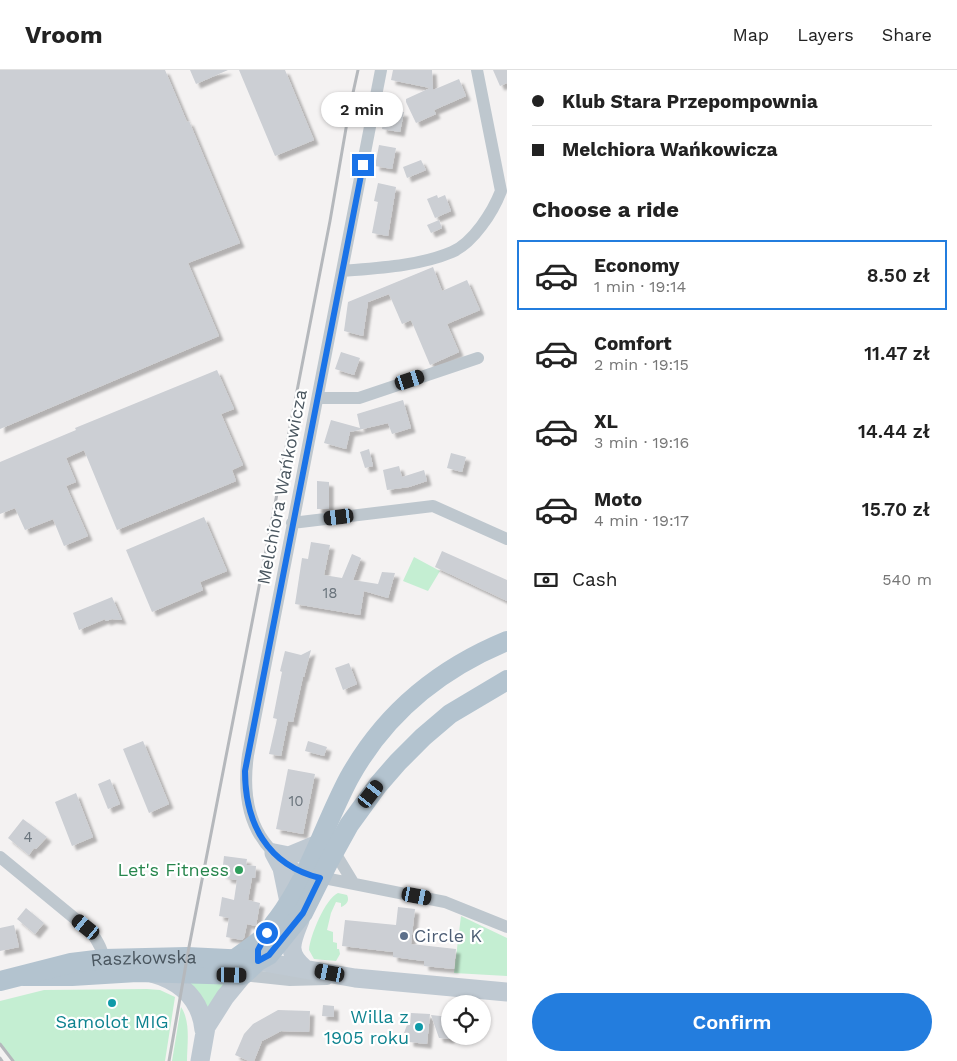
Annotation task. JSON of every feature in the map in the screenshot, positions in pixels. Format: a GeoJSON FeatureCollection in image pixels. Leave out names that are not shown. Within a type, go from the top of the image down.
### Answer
{"type":"FeatureCollection","features":[{"type":"Feature","properties":{"kind":"main road"},"geometry":{"type":"LineString","coordinates":[[239,967],[269,955],[326,848],[349,779],[362,756],[380,731],[429,685],[451,669],[507,641]]}},
{"type":"Feature","properties":{"kind":"main road"},"geometry":{"type":"LineString","coordinates":[[274,853],[289,856],[326,848],[349,825],[373,791],[417,743],[450,714],[507,680]]}},
{"type":"Feature","properties":{"kind":"main road"},"geometry":{"type":"LineString","coordinates":[[274,853],[282,868],[296,907],[291,947],[294,958],[304,968]]}},
{"type":"Feature","properties":{"kind":"main road"},"geometry":{"type":"LineString","coordinates":[[204,1030],[223,1001],[239,967],[263,938],[296,907]]}},
{"type":"Feature","properties":{"kind":"main road"},"geometry":{"type":"LineString","coordinates":[[258,961],[258,950],[263,938]]}},
{"type":"Feature","properties":{"kind":"main road","name":"Raszkowska"},"geometry":{"type":"LineString","coordinates":[[0,981],[23,976],[72,976],[105,966],[156,956],[239,967]]}},
{"type":"Feature","properties":{"kind":"main road","name":"Raszkowska"},"geometry":{"type":"LineString","coordinates":[[258,961],[355,978],[507,992]]}},
{"type":"Feature","properties":{"kind":"main road","name":"Raszkowska"},"geometry":{"type":"LineString","coordinates":[[105,966],[150,972],[239,967]]}},
{"type":"Feature","properties":{"kind":"main road"},"geometry":{"type":"LineString","coordinates":[[150,972],[169,980],[189,993],[199,1008],[204,1030],[200,1061]]}},
{"type":"Feature","properties":{"kind":"street","name":"Melchiora Wańkowicza"},"geometry":{"type":"LineString","coordinates":[[312,876],[274,853],[262,838],[252,819],[245,787],[245,771],[381,70]]}},
{"type":"Feature","properties":{"kind":"street"},"geometry":{"type":"LineString","coordinates":[[343,271],[406,265],[453,252],[473,236],[494,208],[501,191],[477,70]]}},
{"type":"Feature","properties":{"kind":"street"},"geometry":{"type":"LineString","coordinates":[[318,398],[359,398],[478,358]]}},
{"type":"Feature","properties":{"kind":"street"},"geometry":{"type":"LineString","coordinates":[[292,523],[433,506],[507,539]]}},
{"type":"Feature","properties":{"kind":"street"},"geometry":{"type":"LineString","coordinates":[[326,848],[354,884]]}},
{"type":"Feature","properties":{"kind":"street"},"geometry":{"type":"LineString","coordinates":[[0,857],[86,927],[100,944],[105,966]]}},
{"type":"Feature","properties":{"kind":"street"},"geometry":{"type":"LineString","coordinates":[[312,876],[445,902],[507,927]]}},
{"type":"Feature","properties":{"kind":"street","name":"Raszkowska"},"geometry":{"type":"LineString","coordinates":[[239,967],[290,980],[355,978]]}},
{"type":"Feature","properties":{"kind":"green space"},"geometry":{"type":"Polygon","coordinates":[[[414,557],[440,571],[428,591],[403,581],[414,557]]]}},
{"type":"Feature","properties":{"kind":"green space"},"geometry":{"type":"Polygon","coordinates":[[[338,893],[347,895],[348,901],[341,907],[341,903],[336,902],[327,930],[333,932],[333,942],[337,943],[337,949],[339,949],[340,954],[336,961],[314,959],[309,950],[315,927],[328,902],[338,893]]]}},
{"type":"Feature","properties":{"kind":"green space"},"geometry":{"type":"Polygon","coordinates":[[[461,916],[507,938],[507,976],[454,973],[461,916]]]}},
{"type":"Feature","properties":{"kind":"green space"},"geometry":{"type":"Polygon","coordinates":[[[187,981],[226,983],[207,1015],[187,981]]]}},
{"type":"Feature","properties":{"kind":"green space"},"geometry":{"type":"Polygon","coordinates":[[[44,990],[160,990],[175,997],[165,1061],[13,1061],[0,1045],[0,1001],[44,990]]]}},
{"type":"Feature","properties":{"kind":"green space"},"geometry":{"type":"Polygon","coordinates":[[[181,1007],[187,1026],[187,1061],[172,1061],[181,1007]]]}},
{"type":"Feature","properties":{"kind":"building"},"geometry":{"type":"Polygon","coordinates":[[[0,70],[165,70],[187,122],[189,121],[240,243],[188,263],[219,336],[0,429],[0,70]]]}},
{"type":"Feature","properties":{"kind":"building"},"geometry":{"type":"Polygon","coordinates":[[[190,70],[228,70],[196,84],[190,70]]]}},
{"type":"Feature","properties":{"kind":"building"},"geometry":{"type":"Polygon","coordinates":[[[239,70],[285,70],[314,140],[275,156],[239,70]]]}},
{"type":"Feature","properties":{"kind":"building"},"geometry":{"type":"Polygon","coordinates":[[[393,70],[432,70],[433,90],[459,79],[466,96],[434,110],[436,114],[416,123],[406,99],[430,88],[391,80],[393,70]]]}},
{"type":"Feature","properties":{"kind":"building"},"geometry":{"type":"Polygon","coordinates":[[[493,70],[507,70],[507,83],[500,86],[493,70]]]}},
{"type":"Feature","properties":{"kind":"building"},"geometry":{"type":"Polygon","coordinates":[[[385,110],[404,112],[400,132],[382,129],[385,110]]]}},
{"type":"Feature","properties":{"kind":"building"},"geometry":{"type":"Polygon","coordinates":[[[379,145],[396,148],[392,169],[375,166],[379,145]]]}},
{"type":"Feature","properties":{"kind":"building"},"geometry":{"type":"Polygon","coordinates":[[[421,160],[426,170],[407,178],[403,167],[421,160]]]}},
{"type":"Feature","properties":{"kind":"building"},"geometry":{"type":"Polygon","coordinates":[[[378,183],[396,187],[388,236],[372,233],[378,202],[374,201],[378,183]]]}},
{"type":"Feature","properties":{"kind":"building"},"geometry":{"type":"Polygon","coordinates":[[[437,195],[438,198],[445,195],[451,211],[435,218],[427,199],[437,195]]]}},
{"type":"Feature","properties":{"kind":"building"},"geometry":{"type":"Polygon","coordinates":[[[439,220],[442,228],[431,233],[427,225],[439,220]]]}},
{"type":"Feature","properties":{"kind":"building"},"geometry":{"type":"Polygon","coordinates":[[[433,267],[442,291],[467,280],[480,310],[447,324],[459,352],[430,365],[411,320],[402,324],[389,294],[368,302],[363,336],[344,331],[348,302],[433,267]]]}},
{"type":"Feature","properties":{"kind":"building"},"geometry":{"type":"Polygon","coordinates":[[[341,352],[360,358],[354,375],[335,369],[341,352]]]}},
{"type":"Feature","properties":{"kind":"building"},"geometry":{"type":"Polygon","coordinates":[[[217,370],[234,409],[221,414],[243,465],[232,470],[236,481],[117,530],[84,450],[66,458],[76,482],[66,486],[88,536],[64,546],[53,519],[25,530],[15,508],[0,514],[0,462],[76,430],[75,428],[217,370]]]}},
{"type":"Feature","properties":{"kind":"building"},"geometry":{"type":"Polygon","coordinates":[[[403,400],[411,428],[392,434],[388,423],[350,432],[346,449],[324,443],[331,420],[360,428],[357,414],[403,400]]]}},
{"type":"Feature","properties":{"kind":"building"},"geometry":{"type":"Polygon","coordinates":[[[369,449],[373,466],[365,468],[360,452],[369,449]]]}},
{"type":"Feature","properties":{"kind":"building"},"geometry":{"type":"Polygon","coordinates":[[[451,453],[466,457],[462,472],[447,468],[451,453]]]}},
{"type":"Feature","properties":{"kind":"building"},"geometry":{"type":"Polygon","coordinates":[[[399,466],[402,477],[424,470],[427,481],[409,487],[387,490],[383,470],[399,466]]]}},
{"type":"Feature","properties":{"kind":"building"},"geometry":{"type":"Polygon","coordinates":[[[317,481],[329,482],[329,509],[317,509],[317,481]]]}},
{"type":"Feature","properties":{"kind":"building"},"geometry":{"type":"Polygon","coordinates":[[[204,517],[227,571],[200,582],[203,590],[152,612],[126,550],[204,517]]]}},
{"type":"Feature","properties":{"kind":"building"},"geometry":{"type":"Polygon","coordinates":[[[311,542],[330,545],[324,575],[342,578],[352,554],[361,558],[353,580],[378,584],[382,572],[395,573],[388,598],[364,591],[360,615],[295,604],[302,558],[308,559],[311,542]]]}},
{"type":"Feature","properties":{"kind":"building"},"geometry":{"type":"Polygon","coordinates":[[[442,551],[507,580],[507,601],[435,567],[442,551]]]}},
{"type":"Feature","properties":{"kind":"building"},"geometry":{"type":"Polygon","coordinates":[[[112,597],[122,620],[112,619],[106,621],[105,619],[79,630],[73,613],[112,597]]]}},
{"type":"Feature","properties":{"kind":"building"},"geometry":{"type":"Polygon","coordinates":[[[311,650],[293,722],[288,721],[281,756],[269,754],[277,719],[273,718],[285,651],[301,655],[311,650]]]}},
{"type":"Feature","properties":{"kind":"building"},"geometry":{"type":"Polygon","coordinates":[[[349,663],[357,684],[343,690],[335,668],[349,663]]]}},
{"type":"Feature","properties":{"kind":"building"},"geometry":{"type":"Polygon","coordinates":[[[143,741],[169,804],[149,813],[123,749],[143,741]]]}},
{"type":"Feature","properties":{"kind":"building"},"geometry":{"type":"Polygon","coordinates":[[[308,741],[327,747],[324,756],[305,751],[308,741]]]}},
{"type":"Feature","properties":{"kind":"building"},"geometry":{"type":"Polygon","coordinates":[[[288,769],[315,774],[303,834],[276,829],[288,769]]]}},
{"type":"Feature","properties":{"kind":"building"},"geometry":{"type":"Polygon","coordinates":[[[110,779],[120,804],[108,809],[98,784],[110,779]]]}},
{"type":"Feature","properties":{"kind":"building"},"geometry":{"type":"Polygon","coordinates":[[[76,793],[93,837],[72,846],[55,802],[76,793]]]}},
{"type":"Feature","properties":{"kind":"building"},"geometry":{"type":"Polygon","coordinates":[[[23,819],[47,837],[29,855],[8,838],[23,819]]]}},
{"type":"Feature","properties":{"kind":"building"},"geometry":{"type":"Polygon","coordinates":[[[224,856],[247,859],[246,865],[256,866],[255,878],[252,878],[248,900],[260,903],[256,926],[247,924],[242,940],[226,937],[229,918],[219,916],[222,897],[234,900],[237,880],[226,878],[227,875],[222,874],[224,856]]]}},
{"type":"Feature","properties":{"kind":"building"},"geometry":{"type":"Polygon","coordinates":[[[398,907],[415,909],[411,944],[456,949],[454,969],[424,966],[424,961],[393,957],[393,952],[342,946],[345,920],[396,925],[398,907]]]}},
{"type":"Feature","properties":{"kind":"building"},"geometry":{"type":"Polygon","coordinates":[[[26,908],[44,923],[35,934],[17,919],[26,908]]]}},
{"type":"Feature","properties":{"kind":"building"},"geometry":{"type":"Polygon","coordinates":[[[14,925],[19,947],[0,951],[0,928],[14,925]]]}},
{"type":"Feature","properties":{"kind":"building"},"geometry":{"type":"Polygon","coordinates":[[[323,1005],[334,1006],[334,1017],[322,1016],[323,1005]]]}},
{"type":"Feature","properties":{"kind":"building"},"geometry":{"type":"Polygon","coordinates":[[[278,1010],[310,1011],[309,1032],[281,1031],[262,1041],[254,1061],[249,1061],[235,1055],[244,1034],[253,1024],[278,1010]]]}},
{"type":"Feature","properties":{"kind":"building","name":"Willa z 1905 roku"},"geometry":{"type":"Polygon","coordinates":[[[411,1013],[430,1014],[427,1044],[409,1042],[409,1033],[404,1033],[407,1025],[410,1025],[411,1013]]]}},
{"type":"Feature","properties":{"kind":"building"},"geometry":{"type":"Polygon","coordinates":[[[431,1015],[441,1016],[441,1038],[439,1038],[431,1015]]]}},
{"type":"Feature","properties":{"kind":"railway"},"geometry":{"type":"LineString","coordinates":[[169,1061],[189,947],[358,70]]}},
{"type":"Feature","properties":{"kind":"railway"},"geometry":{"type":"LineString","coordinates":[[0,1044],[13,1061]]}},
{"type":"Feature","properties":{"kind":"place","name":"Let's Fitness"},"geometry":{"type":"Point","coordinates":[239,870]}},
{"type":"Feature","properties":{"kind":"place","name":"Circle K"},"geometry":{"type":"Point","coordinates":[404,936]}},
{"type":"Feature","properties":{"kind":"place","name":"Samolot MIG"},"geometry":{"type":"Point","coordinates":[112,1003]}},
{"type":"Feature","properties":{"kind":"place","name":"Willa z 1905 roku"},"geometry":{"type":"Point","coordinates":[419,1027]}},
{"type":"Feature","properties":{"kind":"route"},"geometry":{"type":"LineString","coordinates":[[267,933],[258,950],[258,961],[269,955],[303,913],[320,878],[304,874],[285,862],[267,846],[256,829],[248,806],[245,771],[363,165]]}}]}
